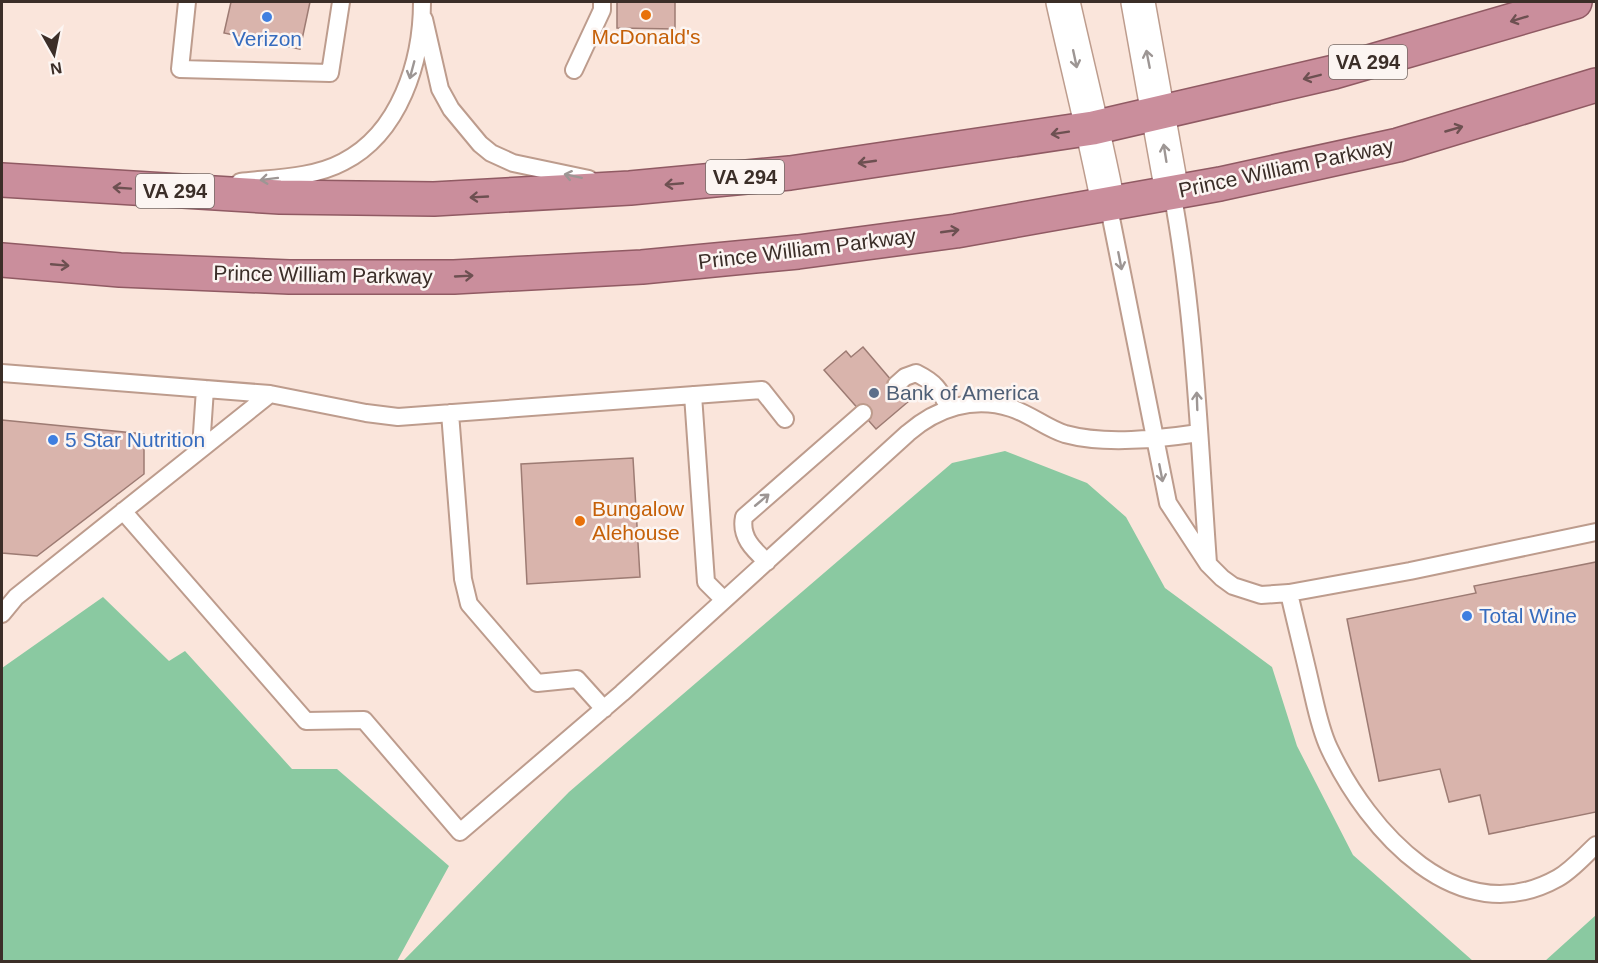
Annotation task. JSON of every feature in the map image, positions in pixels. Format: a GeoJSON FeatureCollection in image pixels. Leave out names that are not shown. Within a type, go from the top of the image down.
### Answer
{"type":"FeatureCollection","features":[{"type":"Feature","properties":{"kind":"highway","name":"VA 294"},"geometry":{"type":"LineString","coordinates":[[2,180],[280,197],[434,200],[630,188],[790,173],[1093,128],[1159,114],[1334,72],[1575,2]]}},
{"type":"Feature","properties":{"kind":"highway","name":"Prince William Parkway"},"geometry":{"type":"LineString","coordinates":[[2,260],[120,270],[289,277],[454,277],[642,267],[798,252],[956,231],[1172,192],[1398,145],[1596,85]]}},
{"type":"Feature","properties":{"kind":"street"},"geometry":{"type":"LineString","coordinates":[[1063,2],[1108,203]]}},
{"type":"Feature","properties":{"kind":"street"},"geometry":{"type":"LineString","coordinates":[[1138,2],[1172,192]]}},
{"type":"Feature","properties":{"kind":"lane"},"geometry":{"type":"LineString","coordinates":[[187,2],[180,69],[330,73],[341,2]]}},
{"type":"Feature","properties":{"kind":"lane"},"geometry":{"type":"LineString","coordinates":[[574,70],[602,10],[602,2]]}},
{"type":"Feature","properties":{"kind":"lane"},"geometry":{"type":"LineString","coordinates":[[422,7],[440,89],[451,109],[480,144],[491,153],[513,163],[630,188]]}},
{"type":"Feature","properties":{"kind":"lane"},"geometry":{"type":"LineString","coordinates":[[168,191],[293,176],[343,162],[362,150],[393,116],[408,84],[422,7]]}},
{"type":"Feature","properties":{"kind":"lane"},"geometry":{"type":"LineString","coordinates":[[1172,192],[1184,259],[1197,389],[1208,564]]}},
{"type":"Feature","properties":{"kind":"lane"},"geometry":{"type":"LineString","coordinates":[[1108,203],[1168,503],[1208,564],[1222,578],[1247,591],[1271,595],[1289,593],[1410,571],[1596,532]]}},
{"type":"Feature","properties":{"kind":"lane"},"geometry":{"type":"LineString","coordinates":[[2,373],[270,394],[398,417],[762,390],[785,419]]}},
{"type":"Feature","properties":{"kind":"lane"},"geometry":{"type":"LineString","coordinates":[[896,385],[905,377],[916,373],[939,387],[949,408]]}},
{"type":"Feature","properties":{"kind":"lane"},"geometry":{"type":"LineString","coordinates":[[201,448],[204,389]]}},
{"type":"Feature","properties":{"kind":"lane"},"geometry":{"type":"LineString","coordinates":[[2,614],[16,597],[270,394]]}},
{"type":"Feature","properties":{"kind":"lane"},"geometry":{"type":"LineString","coordinates":[[693,395],[706,582],[724,600]]}},
{"type":"Feature","properties":{"kind":"lane"},"geometry":{"type":"LineString","coordinates":[[123,511],[306,721],[364,720],[460,832],[604,709],[920,423],[949,408],[987,403],[1012,409],[1065,434],[1093,438],[1154,440],[1199,433]]}},
{"type":"Feature","properties":{"kind":"lane"},"geometry":{"type":"LineString","coordinates":[[450,413],[463,579],[469,604],[537,683],[577,679],[604,709]]}},
{"type":"Feature","properties":{"kind":"lane"},"geometry":{"type":"LineString","coordinates":[[767,561],[754,550],[746,538],[742,529],[744,517],[863,413]]}},
{"type":"Feature","properties":{"kind":"lane"},"geometry":{"type":"LineString","coordinates":[[1289,593],[1329,749],[1381,830],[1410,857],[1447,882],[1473,891],[1507,894],[1534,888],[1560,877],[1596,845]]}},
{"type":"Feature","properties":{"kind":"green space"},"geometry":{"type":"Polygon","coordinates":[[[1005,451],[1087,483],[1126,517],[1165,588],[1272,667],[1297,746],[1353,855],[1473,961],[403,961],[569,792],[952,463],[1005,451]]]}},
{"type":"Feature","properties":{"kind":"green space"},"geometry":{"type":"Polygon","coordinates":[[[103,597],[169,661],[185,651],[292,769],[337,769],[449,866],[397,961],[2,961],[2,668],[103,597]]]}},
{"type":"Feature","properties":{"kind":"green space"},"geometry":{"type":"Polygon","coordinates":[[[1596,915],[1596,961],[1545,961],[1596,915]]]}},
{"type":"Feature","properties":{"kind":"building","name":"Verizon"},"geometry":{"type":"Polygon","coordinates":[[[231,2],[310,2],[300,49],[224,33],[231,2]]]}},
{"type":"Feature","properties":{"kind":"building","name":"McDonald's"},"geometry":{"type":"Polygon","coordinates":[[[617,2],[675,2],[675,29],[617,28],[617,2]]]}},
{"type":"Feature","properties":{"kind":"building","name":"Bank of America"},"geometry":{"type":"Polygon","coordinates":[[[863,347],[909,401],[876,429],[824,370],[846,351],[851,357],[863,347]]]}},
{"type":"Feature","properties":{"kind":"building"},"geometry":{"type":"Polygon","coordinates":[[[2,420],[144,434],[144,474],[37,556],[2,553],[2,420]]]}},
{"type":"Feature","properties":{"kind":"building","name":"Bungalow Alehouse"},"geometry":{"type":"Polygon","coordinates":[[[633,458],[640,577],[527,584],[521,464],[633,458]]]}},
{"type":"Feature","properties":{"kind":"building"},"geometry":{"type":"Polygon","coordinates":[[[1596,562],[1596,812],[1489,834],[1480,795],[1449,802],[1440,769],[1379,781],[1347,619],[1476,593],[1474,586],[1596,562]]]}},
{"type":"Feature","properties":{"kind":"place","name":"McDonald's"},"geometry":{"type":"Point","coordinates":[646,15]}},
{"type":"Feature","properties":{"kind":"place","name":"Verizon"},"geometry":{"type":"Point","coordinates":[267,17]}},
{"type":"Feature","properties":{"kind":"place","name":"Bank of America"},"geometry":{"type":"Point","coordinates":[874,393]}},
{"type":"Feature","properties":{"kind":"place","name":"5 Star Nutrition"},"geometry":{"type":"Point","coordinates":[53,440]}},
{"type":"Feature","properties":{"kind":"place","name":"Bungalow Alehouse"},"geometry":{"type":"Point","coordinates":[580,521]}},
{"type":"Feature","properties":{"kind":"place","name":"Total Wine"},"geometry":{"type":"Point","coordinates":[1467,616]}}]}
